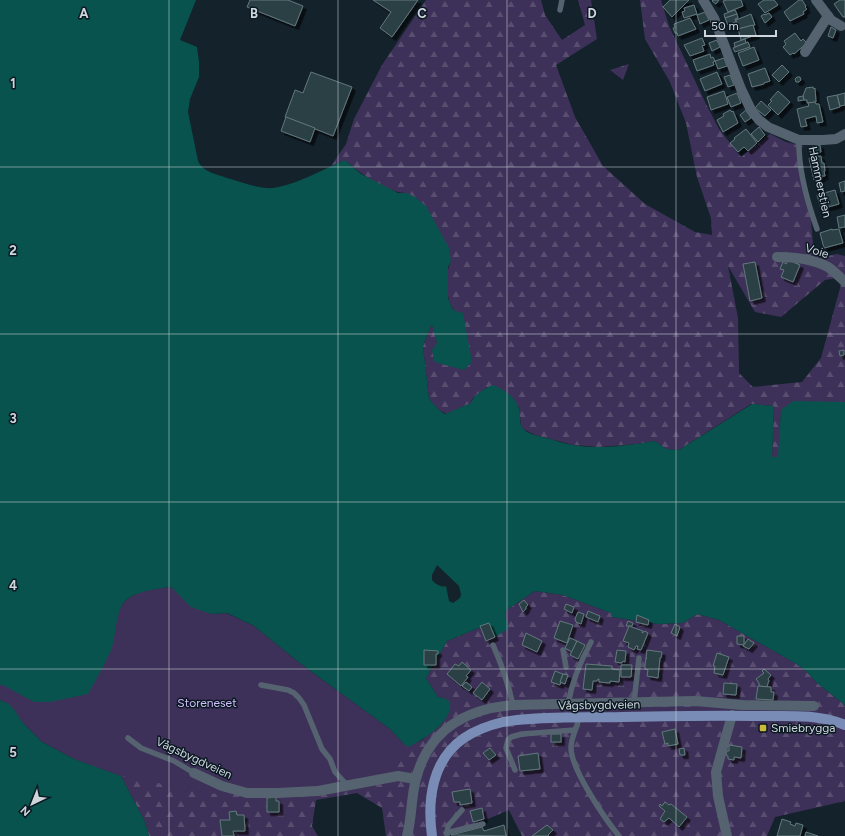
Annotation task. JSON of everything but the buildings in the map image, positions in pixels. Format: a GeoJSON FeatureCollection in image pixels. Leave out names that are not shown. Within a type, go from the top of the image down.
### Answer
{"type":"FeatureCollection","features":[{"type":"Feature","properties":{"kind":"main road","name":"Vågsbygdveien"},"geometry":{"type":"LineString","coordinates":[[432,836],[430,804],[432,788],[435,776],[447,755],[460,741],[479,730],[504,722],[579,718],[808,716],[832,720],[845,725]]}},
{"type":"Feature","properties":{"kind":"street","name":"Hammerstien"},"geometry":{"type":"LineString","coordinates":[[703,0],[714,18],[741,89],[751,110],[759,120],[768,127],[799,140],[836,139],[845,134]]}},
{"type":"Feature","properties":{"kind":"street"},"geometry":{"type":"LineString","coordinates":[[816,0],[828,16],[841,26]]}},
{"type":"Feature","properties":{"kind":"street"},"geometry":{"type":"LineString","coordinates":[[806,52],[828,16]]}},
{"type":"Feature","properties":{"kind":"street","name":"Voie"},"geometry":{"type":"LineString","coordinates":[[777,257],[794,258],[820,264],[828,267],[845,282]]}},
{"type":"Feature","properties":{"kind":"street","name":"Vågsbygdveien"},"geometry":{"type":"LineString","coordinates":[[407,836],[415,779],[429,748],[450,726],[476,711],[491,707],[513,705],[695,701],[742,705],[814,706]]}},
{"type":"Feature","properties":{"kind":"street"},"geometry":{"type":"LineString","coordinates":[[727,836],[718,796],[716,772],[732,716]]}},
{"type":"Feature","properties":{"kind":"street","name":"Vågsbygdveien"},"geometry":{"type":"LineString","coordinates":[[194,773],[222,786],[247,792],[277,793],[318,791],[398,776],[415,779]]}},
{"type":"Feature","properties":{"kind":"lane"},"geometry":{"type":"LineString","coordinates":[[560,10],[562,0]]}},
{"type":"Feature","properties":{"kind":"lane","name":"Hammerstien"},"geometry":{"type":"LineString","coordinates":[[799,140],[798,155],[809,206],[817,229]]}},
{"type":"Feature","properties":{"kind":"lane","name":"Vågsbygdveien"},"geometry":{"type":"LineString","coordinates":[[568,704],[571,688],[590,642]]}},
{"type":"Feature","properties":{"kind":"lane"},"geometry":{"type":"LineString","coordinates":[[493,645],[506,677],[513,705]]}},
{"type":"Feature","properties":{"kind":"lane"},"geometry":{"type":"LineString","coordinates":[[563,650],[566,667]]}},
{"type":"Feature","properties":{"kind":"lane"},"geometry":{"type":"LineString","coordinates":[[634,702],[639,658]]}},
{"type":"Feature","properties":{"kind":"lane"},"geometry":{"type":"LineString","coordinates":[[261,685],[288,690],[300,698],[322,749],[330,759],[335,772],[348,786]]}},
{"type":"Feature","properties":{"kind":"lane"},"geometry":{"type":"LineString","coordinates":[[579,718],[571,747],[572,758],[599,809],[619,836]]}},
{"type":"Feature","properties":{"kind":"lane","name":"Vågsbygdveien"},"geometry":{"type":"LineString","coordinates":[[515,770],[506,748],[508,740],[511,737],[522,734],[575,730]]}},
{"type":"Feature","properties":{"kind":"lane","name":"Vågsbygdveien"},"geometry":{"type":"LineString","coordinates":[[128,738],[141,748],[174,761],[194,773]]}},
{"type":"Feature","properties":{"kind":"lane"},"geometry":{"type":"LineString","coordinates":[[462,810],[448,826],[446,835],[483,824]]}},
{"type":"Feature","properties":{"kind":"green space"},"geometry":{"type":"Polygon","coordinates":[[[426,0],[541,0],[545,15],[562,40],[585,25],[578,0],[591,0],[597,39],[556,65],[575,117],[603,166],[645,204],[695,232],[712,235],[711,218],[697,177],[686,123],[670,82],[645,39],[640,0],[661,0],[669,26],[706,104],[719,129],[741,157],[770,134],[786,142],[803,146],[798,158],[811,221],[813,243],[823,257],[837,254],[845,256],[845,402],[781,410],[779,457],[772,457],[774,406],[751,404],[679,450],[666,449],[655,441],[599,447],[573,445],[535,435],[523,429],[521,425],[519,407],[487,387],[472,399],[471,403],[447,414],[439,410],[429,399],[423,346],[432,324],[437,343],[434,361],[455,311],[449,301],[447,287],[448,272],[451,261],[407,193],[391,190],[375,182],[346,161],[342,161],[331,166],[346,144],[354,119],[382,65],[426,0]],[[728,266],[738,318],[739,373],[753,387],[802,382],[821,358],[843,277],[825,280],[781,317],[755,312],[728,266]]]}},
{"type":"Feature","properties":{"kind":"green space"},"geometry":{"type":"Polygon","coordinates":[[[629,64],[623,80],[610,70],[629,64]]]}},
{"type":"Feature","properties":{"kind":"green space","name":"Storeneset"},"geometry":{"type":"Polygon","coordinates":[[[171,587],[211,614],[226,613],[254,626],[301,664],[390,729],[405,745],[405,756],[382,781],[216,794],[121,776],[74,759],[42,742],[23,723],[15,711],[0,700],[0,685],[3,685],[119,611],[123,604],[134,595],[148,590],[171,587]]]}},
{"type":"Feature","properties":{"kind":"green space"},"geometry":{"type":"Polygon","coordinates":[[[535,591],[563,595],[611,613],[612,617],[659,624],[683,623],[697,614],[719,620],[795,663],[845,705],[845,801],[775,817],[767,836],[522,836],[509,810],[464,829],[445,833],[444,836],[386,836],[382,808],[357,793],[316,800],[312,826],[318,836],[149,836],[145,822],[121,776],[74,759],[23,723],[15,711],[0,700],[0,685],[3,685],[119,611],[408,746],[422,740],[444,721],[444,698],[438,697],[426,678],[447,641],[481,627],[535,591]]]}},
{"type":"Feature","properties":{"kind":"shaded area"},"geometry":{"type":"Polygon","coordinates":[[[0,0],[196,0],[180,40],[197,47],[199,77],[190,99],[188,112],[198,161],[203,168],[214,174],[251,185],[274,188],[294,183],[342,161],[346,161],[361,174],[398,193],[407,193],[415,197],[426,206],[449,248],[451,261],[448,267],[448,298],[452,308],[455,311],[463,313],[472,362],[464,370],[434,361],[432,350],[437,343],[431,325],[423,346],[429,399],[445,414],[471,403],[472,400],[483,390],[493,385],[505,391],[512,397],[520,411],[522,427],[526,431],[533,434],[566,444],[583,446],[614,446],[655,441],[666,449],[679,450],[752,404],[774,406],[772,457],[778,457],[781,410],[793,401],[845,402],[845,705],[795,663],[719,620],[697,614],[683,623],[659,624],[612,617],[611,613],[563,595],[535,591],[505,611],[508,629],[495,637],[481,627],[447,641],[426,678],[438,697],[444,698],[450,702],[450,709],[447,716],[436,729],[429,735],[408,747],[390,729],[301,664],[254,626],[227,613],[211,614],[191,607],[171,587],[143,592],[129,598],[124,602],[118,617],[111,650],[88,694],[50,702],[34,702],[3,685],[0,685],[0,0]],[[437,565],[432,575],[432,580],[439,585],[446,586],[449,601],[453,603],[460,598],[461,594],[459,586],[437,565]]]}},
{"type":"Feature","properties":{"kind":"shaded area"},"geometry":{"type":"Polygon","coordinates":[[[0,700],[9,704],[23,723],[42,742],[74,759],[121,776],[145,822],[149,836],[0,836],[0,700]]]}},
{"type":"Feature","properties":{"kind":"place","name":"Smiebrygga"},"geometry":{"type":"Point","coordinates":[763,728]}}]}
